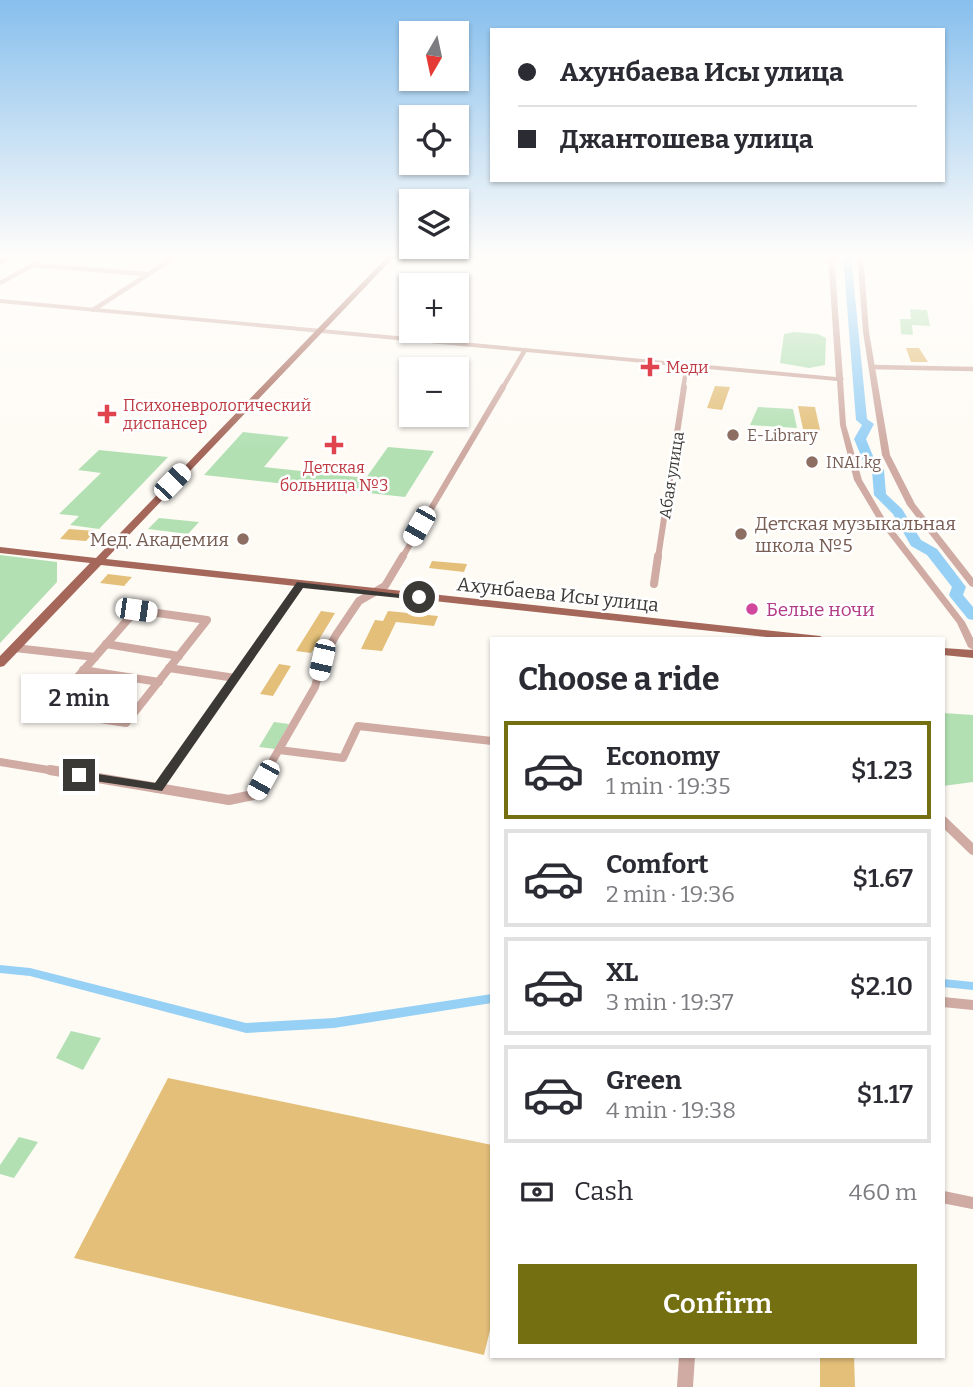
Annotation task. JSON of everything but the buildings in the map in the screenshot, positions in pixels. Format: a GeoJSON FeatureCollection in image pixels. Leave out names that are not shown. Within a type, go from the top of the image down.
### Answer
{"type":"FeatureCollection","features":[{"type":"Feature","properties":{"kind":"main road"},"geometry":{"type":"LineString","coordinates":[[0,663],[329,320]]}},
{"type":"Feature","properties":{"kind":"main road","name":"Ахунбаева Исы улица"},"geometry":{"type":"LineString","coordinates":[[0,550],[732,634],[785,637]]}},
{"type":"Feature","properties":{"kind":"main road"},"geometry":{"type":"LineString","coordinates":[[945,651],[973,654]]}},
{"type":"Feature","properties":{"kind":"street"},"geometry":{"type":"LineString","coordinates":[[192,320],[841,379]]}},
{"type":"Feature","properties":{"kind":"street"},"geometry":{"type":"LineString","coordinates":[[836,320],[846,444],[861,487],[894,536],[952,608],[973,648]]}},
{"type":"Feature","properties":{"kind":"street"},"geometry":{"type":"LineString","coordinates":[[867,320],[884,445],[902,491],[973,584]]}},
{"type":"Feature","properties":{"kind":"street"},"geometry":{"type":"LineString","coordinates":[[0,762],[229,800],[248,797],[256,792],[315,687],[325,654],[336,635],[359,601],[385,586],[525,350]]}},
{"type":"Feature","properties":{"kind":"street","name":"Абая улица"},"geometry":{"type":"LineString","coordinates":[[654,584],[687,365]]}},
{"type":"Feature","properties":{"kind":"street"},"geometry":{"type":"LineString","coordinates":[[872,367],[891,365],[973,369]]}},
{"type":"Feature","properties":{"kind":"street"},"geometry":{"type":"LineString","coordinates":[[158,788],[300,584]]}},
{"type":"Feature","properties":{"kind":"street"},"geometry":{"type":"LineString","coordinates":[[136,610],[207,620],[178,656],[126,723],[48,711],[136,610]]}},
{"type":"Feature","properties":{"kind":"street"},"geometry":{"type":"LineString","coordinates":[[106,644],[178,656]]}},
{"type":"Feature","properties":{"kind":"street"},"geometry":{"type":"LineString","coordinates":[[15,648],[95,657]]}},
{"type":"Feature","properties":{"kind":"street"},"geometry":{"type":"LineString","coordinates":[[170,668],[235,678]]}},
{"type":"Feature","properties":{"kind":"street"},"geometry":{"type":"LineString","coordinates":[[83,670],[159,682]]}},
{"type":"Feature","properties":{"kind":"street"},"geometry":{"type":"LineString","coordinates":[[279,750],[343,758],[358,726],[490,741]]}},
{"type":"Feature","properties":{"kind":"street"},"geometry":{"type":"LineString","coordinates":[[945,823],[973,850]]}},
{"type":"Feature","properties":{"kind":"street"},"geometry":{"type":"LineString","coordinates":[[945,1002],[973,1005]]}},
{"type":"Feature","properties":{"kind":"street"},"geometry":{"type":"LineString","coordinates":[[945,1197],[973,1203]]}},
{"type":"Feature","properties":{"kind":"street"},"geometry":{"type":"LineString","coordinates":[[685,1387],[687,1358]]}},
{"type":"Feature","properties":{"kind":"green space"},"geometry":{"type":"Polygon","coordinates":[[[900,320],[929,320],[930,326],[912,325],[913,335],[901,334],[900,320]]]}},
{"type":"Feature","properties":{"kind":"green space"},"geometry":{"type":"Polygon","coordinates":[[[784,334],[818,334],[826,338],[825,365],[809,368],[780,363],[784,334]]]}},
{"type":"Feature","properties":{"kind":"green space"},"geometry":{"type":"Polygon","coordinates":[[[758,407],[793,409],[797,428],[750,425],[758,407]]]}},
{"type":"Feature","properties":{"kind":"green space"},"geometry":{"type":"Polygon","coordinates":[[[243,432],[289,437],[264,467],[366,478],[388,447],[434,451],[405,497],[204,475],[243,432]]]}},
{"type":"Feature","properties":{"kind":"green space"},"geometry":{"type":"Polygon","coordinates":[[[99,450],[168,457],[99,529],[70,525],[79,516],[59,514],[101,473],[78,470],[99,450]]]}},
{"type":"Feature","properties":{"kind":"green space"},"geometry":{"type":"Polygon","coordinates":[[[159,518],[199,522],[188,534],[148,529],[159,518]]]}},
{"type":"Feature","properties":{"kind":"green space"},"geometry":{"type":"Polygon","coordinates":[[[0,555],[57,562],[57,582],[0,643],[0,555]]]}},
{"type":"Feature","properties":{"kind":"green space"},"geometry":{"type":"Polygon","coordinates":[[[945,713],[973,715],[973,782],[945,786],[945,713]]]}},
{"type":"Feature","properties":{"kind":"green space"},"geometry":{"type":"Polygon","coordinates":[[[274,722],[289,724],[275,749],[259,747],[274,722]]]}},
{"type":"Feature","properties":{"kind":"green space"},"geometry":{"type":"Polygon","coordinates":[[[71,1031],[101,1038],[83,1070],[56,1058],[71,1031]]]}},
{"type":"Feature","properties":{"kind":"green space"},"geometry":{"type":"Polygon","coordinates":[[[19,1137],[38,1142],[14,1178],[0,1174],[0,1165],[19,1137]]]}},
{"type":"Feature","properties":{"kind":"waterway"},"geometry":{"type":"LineString","coordinates":[[853,320],[862,420],[868,424],[860,439],[870,463],[878,470],[880,495],[898,512],[916,543],[932,552],[959,587],[956,595],[973,616]]}},
{"type":"Feature","properties":{"kind":"waterway"},"geometry":{"type":"LineString","coordinates":[[0,969],[30,972],[246,1028],[334,1023],[490,998]]}},
{"type":"Feature","properties":{"kind":"waterway"},"geometry":{"type":"LineString","coordinates":[[945,983],[973,986]]}},
{"type":"Feature","properties":{"kind":"place","name":"Меди"},"geometry":{"type":"Point","coordinates":[650,367]}},
{"type":"Feature","properties":{"kind":"place","name":"Психоневрологический диспансер"},"geometry":{"type":"Point","coordinates":[107,414]}},
{"type":"Feature","properties":{"kind":"place","name":"E-Library"},"geometry":{"type":"Point","coordinates":[733,435]}},
{"type":"Feature","properties":{"kind":"place","name":"Детская больница №3"},"geometry":{"type":"Point","coordinates":[334,445]}},
{"type":"Feature","properties":{"kind":"place","name":"INAI.kg"},"geometry":{"type":"Point","coordinates":[812,462]}},
{"type":"Feature","properties":{"kind":"place","name":"Детская музыкальная школа №5"},"geometry":{"type":"Point","coordinates":[741,534]}},
{"type":"Feature","properties":{"kind":"place","name":"Мед. Академия"},"geometry":{"type":"Point","coordinates":[243,539]}},
{"type":"Feature","properties":{"kind":"place","name":"Белые ночи"},"geometry":{"type":"Point","coordinates":[752,609]}},
{"type":"Feature","properties":{"kind":"route"},"geometry":{"type":"LineString","coordinates":[[79,775],[158,788],[300,584],[419,597]]}}]}
